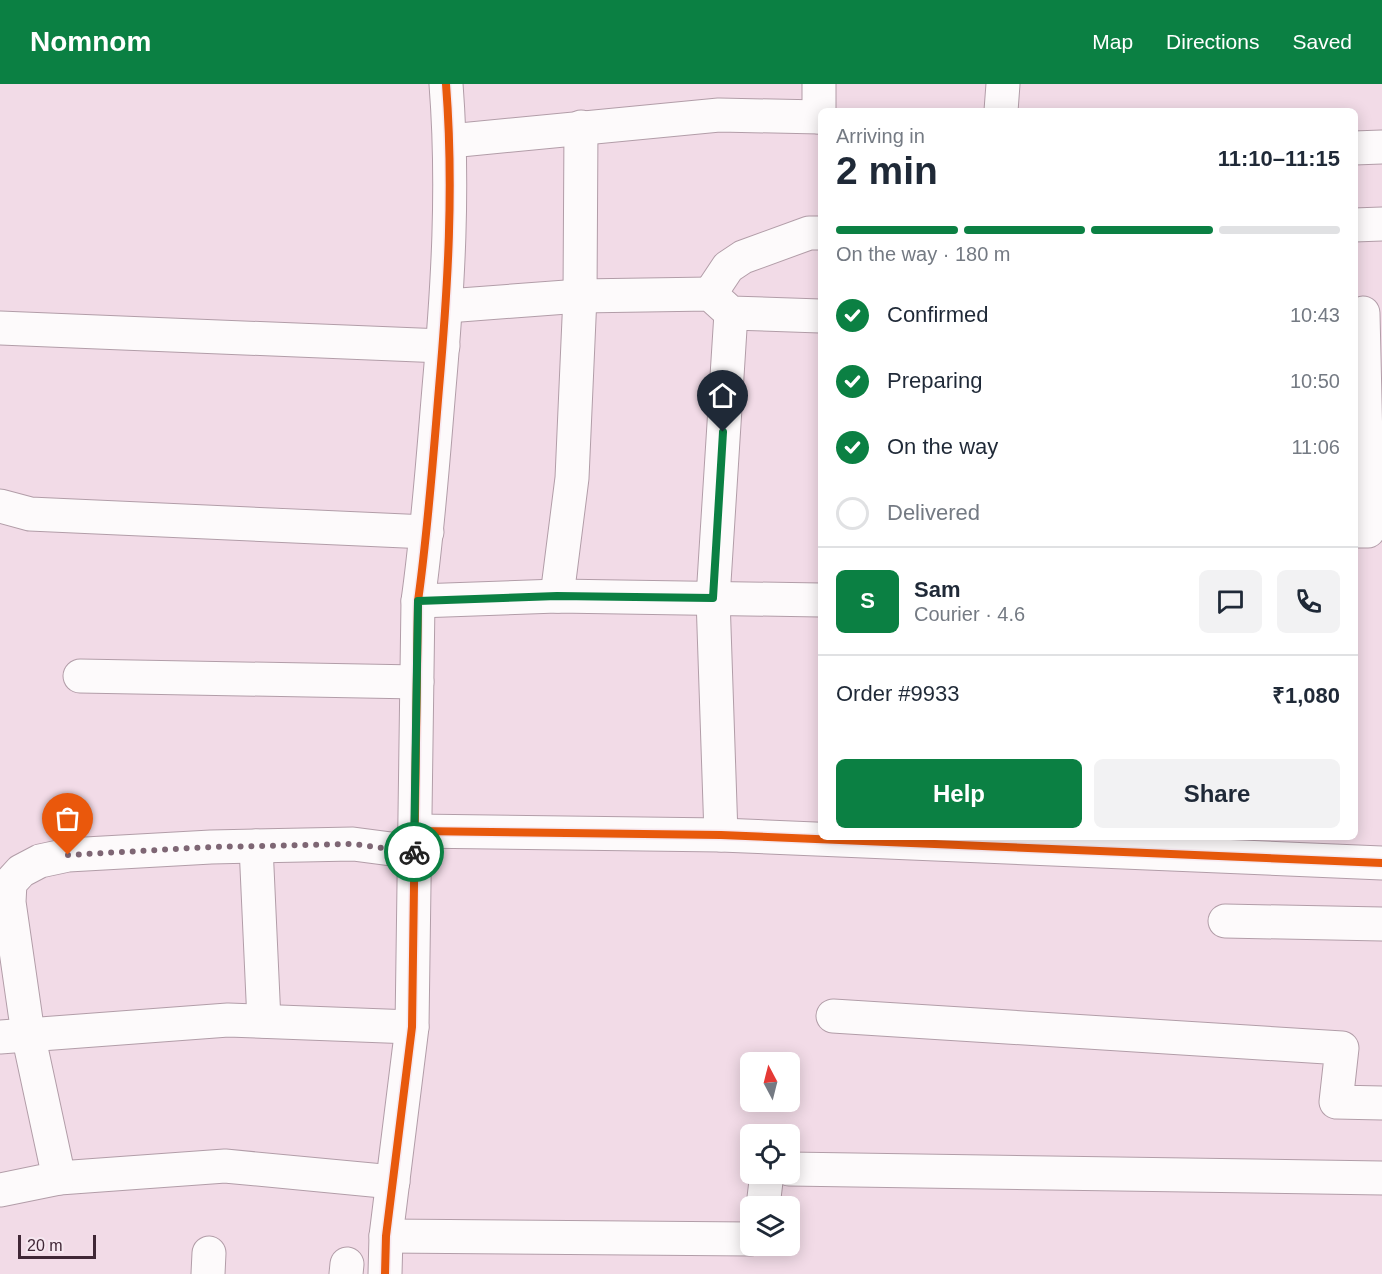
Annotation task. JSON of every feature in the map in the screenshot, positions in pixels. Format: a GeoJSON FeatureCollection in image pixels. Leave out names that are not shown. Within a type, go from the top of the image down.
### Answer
{"type":"FeatureCollection","features":[{"type":"Feature","properties":{"kind":"street"},"geometry":{"type":"LineString","coordinates":[[385,1274],[386,1236],[412,1027],[418,601],[427,532],[447,306],[450,141],[446,84]]}},
{"type":"Feature","properties":{"kind":"street"},"geometry":{"type":"LineString","coordinates":[[819,84],[820,108]]}},
{"type":"Feature","properties":{"kind":"street"},"geometry":{"type":"LineString","coordinates":[[1001,108],[1003,84]]}},
{"type":"Feature","properties":{"kind":"street"},"geometry":{"type":"LineString","coordinates":[[450,141],[719,115],[818,117]]}},
{"type":"Feature","properties":{"kind":"street"},"geometry":{"type":"LineString","coordinates":[[557,596],[572,478],[580,296],[580,127]]}},
{"type":"Feature","properties":{"kind":"street"},"geometry":{"type":"LineString","coordinates":[[1358,148],[1382,147]]}},
{"type":"Feature","properties":{"kind":"street"},"geometry":{"type":"LineString","coordinates":[[1358,225],[1382,224]]}},
{"type":"Feature","properties":{"kind":"street"},"geometry":{"type":"LineString","coordinates":[[721,835],[713,598],[720,304],[728,267],[743,257],[809,233],[818,233]]}},
{"type":"Feature","properties":{"kind":"street"},"geometry":{"type":"LineString","coordinates":[[447,306],[580,296],[720,304],[818,316]]}},
{"type":"Feature","properties":{"kind":"street"},"geometry":{"type":"LineString","coordinates":[[1358,531],[1368,531],[1366,313]]}},
{"type":"Feature","properties":{"kind":"street"},"geometry":{"type":"LineString","coordinates":[[0,328],[443,346]]}},
{"type":"Feature","properties":{"kind":"street"},"geometry":{"type":"LineString","coordinates":[[0,506],[30,514],[427,532]]}},
{"type":"Feature","properties":{"kind":"street"},"geometry":{"type":"LineString","coordinates":[[418,601],[557,596],[818,600]]}},
{"type":"Feature","properties":{"kind":"street"},"geometry":{"type":"LineString","coordinates":[[80,676],[417,682]]}},
{"type":"Feature","properties":{"kind":"street"},"geometry":{"type":"LineString","coordinates":[[59,1178],[14,1035],[9,902],[5,882],[40,861],[68,855],[255,846],[721,835],[818,839]]}},
{"type":"Feature","properties":{"kind":"street"},"geometry":{"type":"LineString","coordinates":[[839,840],[1382,863]]}},
{"type":"Feature","properties":{"kind":"street"},"geometry":{"type":"LineString","coordinates":[[255,846],[264,1022]]}},
{"type":"Feature","properties":{"kind":"street"},"geometry":{"type":"LineString","coordinates":[[1225,921],[1382,924]]}},
{"type":"Feature","properties":{"kind":"street"},"geometry":{"type":"LineString","coordinates":[[833,1016],[1342,1048],[1336,1102],[1382,1103]]}},
{"type":"Feature","properties":{"kind":"street"},"geometry":{"type":"LineString","coordinates":[[14,1035],[228,1020],[412,1027]]}},
{"type":"Feature","properties":{"kind":"street"},"geometry":{"type":"LineString","coordinates":[[0,1190],[59,1178],[225,1166],[393,1182]]}},
{"type":"Feature","properties":{"kind":"street"},"geometry":{"type":"LineString","coordinates":[[800,1169],[1382,1178]]}},
{"type":"Feature","properties":{"kind":"street"},"geometry":{"type":"LineString","coordinates":[[386,1236],[740,1239]]}},
{"type":"Feature","properties":{"kind":"cycle path"},"geometry":{"type":"LineString","coordinates":[[385,1274],[386,1236],[412,1027],[418,601],[430,494],[447,274],[450,161],[446,84]]}},
{"type":"Feature","properties":{"kind":"cycle path"},"geometry":{"type":"LineString","coordinates":[[416,831],[721,835],[818,839]]}},
{"type":"Feature","properties":{"kind":"cycle path"},"geometry":{"type":"LineString","coordinates":[[839,840],[1382,863]]}},
{"type":"Feature","properties":{"kind":"way so far"},"geometry":{"type":"LineString","coordinates":[[68,855],[211,847],[353,844],[414,852]]}},
{"type":"Feature","properties":{"kind":"route"},"geometry":{"type":"LineString","coordinates":[[414,852],[418,601],[557,596],[713,598],[723,432]]}}]}
